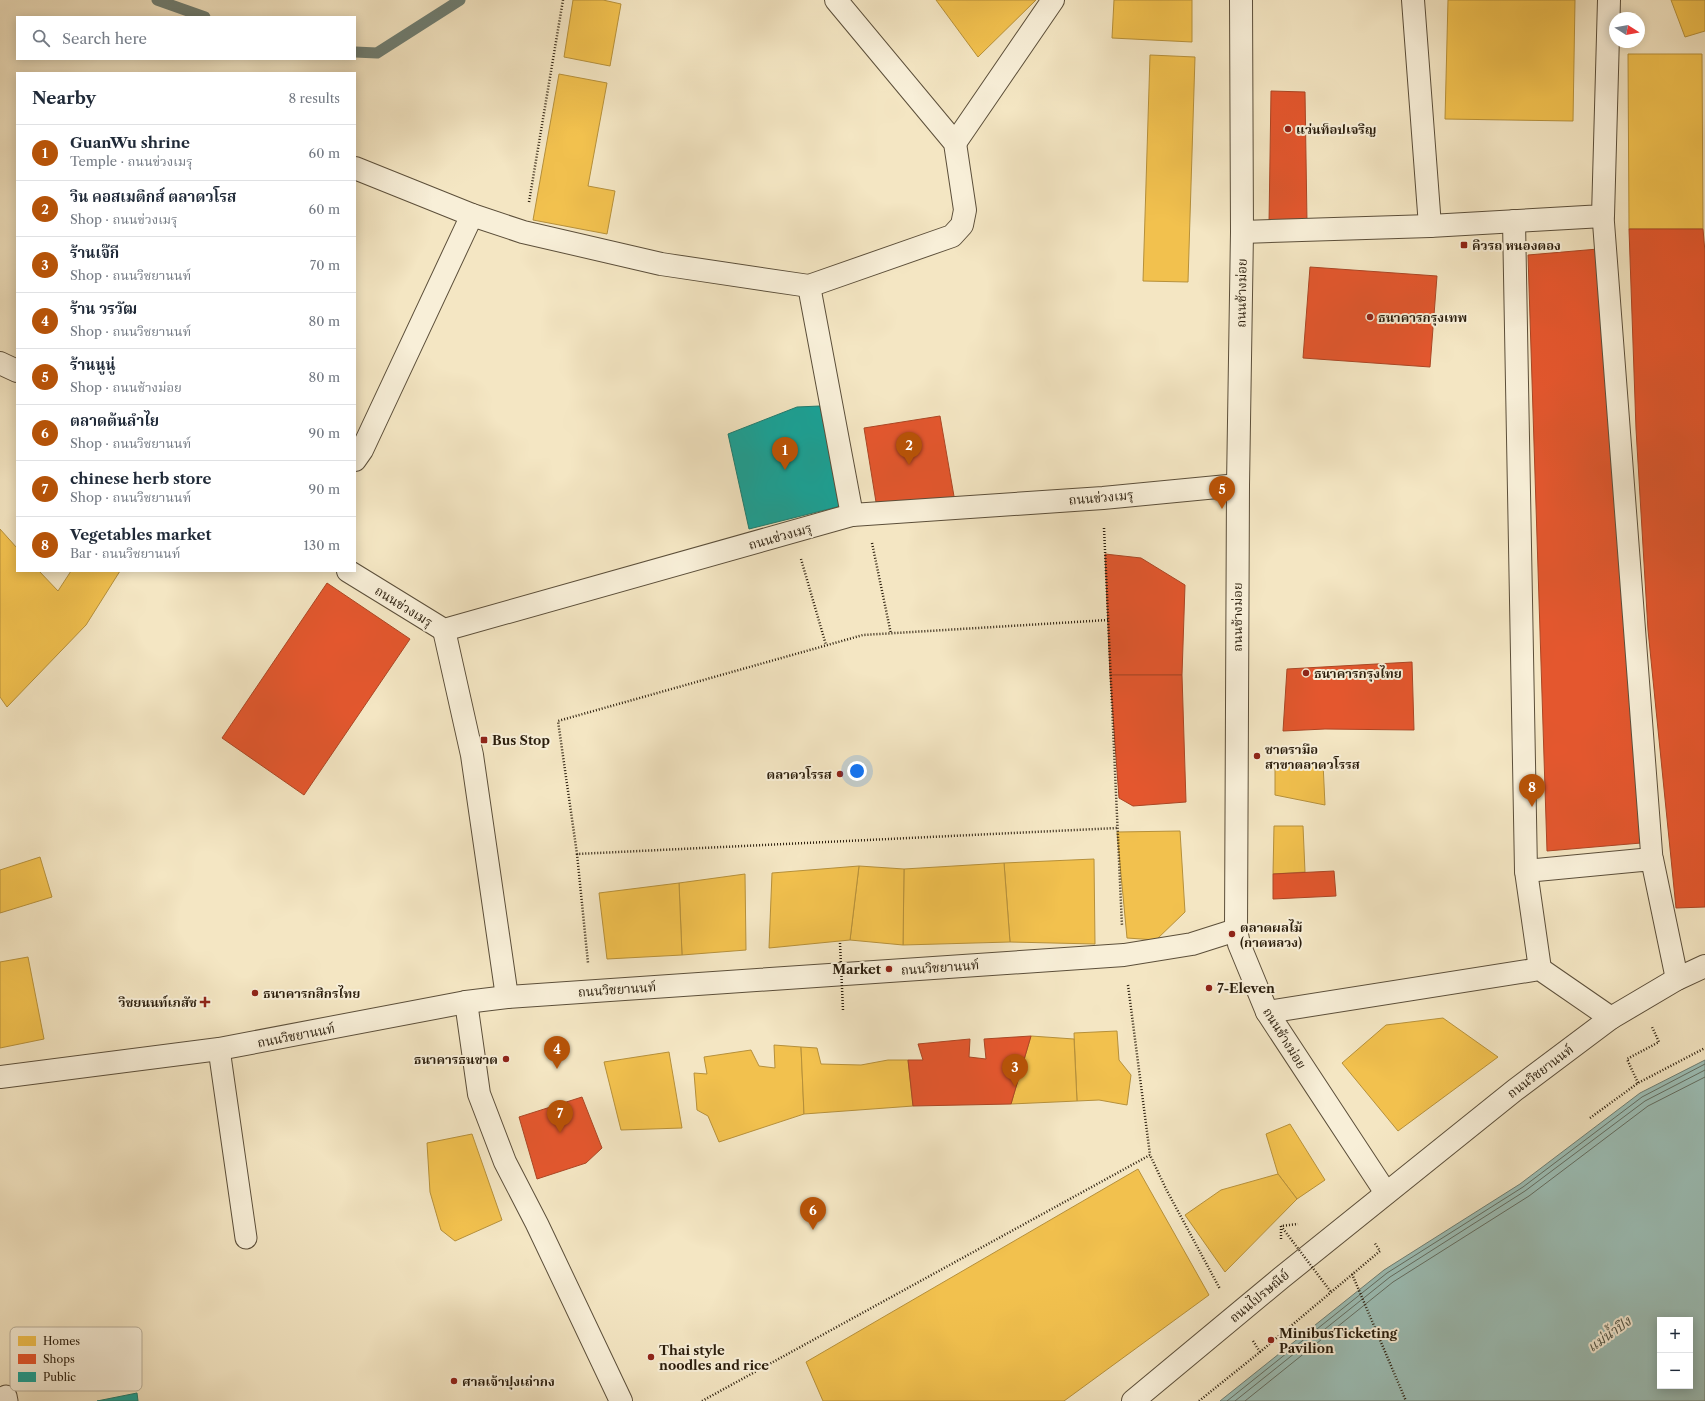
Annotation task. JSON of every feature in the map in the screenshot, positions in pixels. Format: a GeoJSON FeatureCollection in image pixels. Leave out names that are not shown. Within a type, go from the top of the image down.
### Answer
{"type":"FeatureCollection","features":[{"type":"Feature","properties":{"kind":"street"},"geometry":{"type":"LineString","coordinates":[[356,168],[472,215],[523,232],[662,264],[809,286],[952,236],[962,225],[965,210],[955,143],[836,0]]}},
{"type":"Feature","properties":{"kind":"street"},"geometry":{"type":"LineString","coordinates":[[955,143],[1053,0]]}},
{"type":"Feature","properties":{"kind":"street","name":"ถนนช้างม่อย"},"geometry":{"type":"LineString","coordinates":[[1241,0],[1242,232],[1238,485],[1236,930],[1239,944],[1267,1012],[1386,1193]]}},
{"type":"Feature","properties":{"kind":"street"},"geometry":{"type":"LineString","coordinates":[[1413,0],[1430,226]]}},
{"type":"Feature","properties":{"kind":"street"},"geometry":{"type":"LineString","coordinates":[[1242,232],[1430,226],[1603,216],[1609,0]]}},
{"type":"Feature","properties":{"kind":"street"},"geometry":{"type":"LineString","coordinates":[[356,459],[362,450],[472,215]]}},
{"type":"Feature","properties":{"kind":"street"},"geometry":{"type":"LineString","coordinates":[[1514,222],[1526,871],[1540,970]]}},
{"type":"Feature","properties":{"kind":"street"},"geometry":{"type":"LineString","coordinates":[[809,286],[859,515]]}},
{"type":"Feature","properties":{"kind":"street"},"geometry":{"type":"LineString","coordinates":[[0,363],[16,371]]}},
{"type":"Feature","properties":{"kind":"street","name":"ถนนข่วงเมรุ"},"geometry":{"type":"LineString","coordinates":[[350,572],[444,630],[793,532],[859,515],[1103,498],[1238,485]]}},
{"type":"Feature","properties":{"kind":"street"},"geometry":{"type":"LineString","coordinates":[[444,630],[472,756],[507,997]]}},
{"type":"Feature","properties":{"kind":"street"},"geometry":{"type":"LineString","coordinates":[[1526,871],[1652,860],[1678,979]]}},
{"type":"Feature","properties":{"kind":"street","name":"ถนนวิชยานนท์"},"geometry":{"type":"LineString","coordinates":[[0,1077],[219,1049],[466,1002],[507,997],[1124,955],[1192,944],[1236,930]]}},
{"type":"Feature","properties":{"kind":"street","name":"ถนนวิชยานนท์"},"geometry":{"type":"LineString","coordinates":[[1386,1193],[1515,1090],[1612,1018],[1678,979],[1705,966]]}},
{"type":"Feature","properties":{"kind":"street"},"geometry":{"type":"LineString","coordinates":[[1267,1012],[1540,970],[1612,1018]]}},
{"type":"Feature","properties":{"kind":"street"},"geometry":{"type":"LineString","coordinates":[[466,1002],[479,1094],[505,1162],[537,1224],[622,1401]]}},
{"type":"Feature","properties":{"kind":"street","name":"ถนนไปรษณีย์"},"geometry":{"type":"LineString","coordinates":[[1133,1401],[1386,1193]]}},
{"type":"Feature","properties":{"kind":"lane"},"geometry":{"type":"LineString","coordinates":[[1603,216],[1652,860]]}},
{"type":"Feature","properties":{"kind":"lane"},"geometry":{"type":"LineString","coordinates":[[219,1049],[246,1238]]}},
{"type":"Feature","properties":{"kind":"path"},"geometry":{"type":"LineString","coordinates":[[523,232],[563,0]]}},
{"type":"Feature","properties":{"kind":"path"},"geometry":{"type":"LineString","coordinates":[[1103,498],[1124,955],[1150,1155],[1166,1189],[1235,1316]]}},
{"type":"Feature","properties":{"kind":"path"},"geometry":{"type":"LineString","coordinates":[[859,515],[891,634]]}},
{"type":"Feature","properties":{"kind":"path"},"geometry":{"type":"LineString","coordinates":[[793,532],[826,645]]}},
{"type":"Feature","properties":{"kind":"path"},"geometry":{"type":"LineString","coordinates":[[591,991],[577,854],[558,720],[863,635],[1108,620]]}},
{"type":"Feature","properties":{"kind":"path"},"geometry":{"type":"LineString","coordinates":[[577,854],[1117,828]]}},
{"type":"Feature","properties":{"kind":"path"},"geometry":{"type":"LineString","coordinates":[[840,943],[843,1010]]}},
{"type":"Feature","properties":{"kind":"path"},"geometry":{"type":"LineString","coordinates":[[1638,1083],[1627,1059],[1659,1042]]}},
{"type":"Feature","properties":{"kind":"path"},"geometry":{"type":"LineString","coordinates":[[1590,1118],[1638,1083],[1705,1048]]}},
{"type":"Feature","properties":{"kind":"path"},"geometry":{"type":"LineString","coordinates":[[702,1401],[1150,1155]]}},
{"type":"Feature","properties":{"kind":"path"},"geometry":{"type":"LineString","coordinates":[[1281,1226],[1331,1292]]}},
{"type":"Feature","properties":{"kind":"path"},"geometry":{"type":"LineString","coordinates":[[1199,1401],[1380,1251]]}},
{"type":"Feature","properties":{"kind":"path"},"geometry":{"type":"LineString","coordinates":[[1352,1274],[1406,1401]]}},
{"type":"Feature","properties":{"kind":"water","name":"แม่น้ำปิง"},"geometry":{"type":"Polygon","coordinates":[[[1705,1060],[1705,1401],[1220,1401],[1384,1270],[1520,1184],[1640,1093],[1705,1060]]]}},
{"type":"Feature","properties":{"kind":"building: Homes"},"geometry":{"type":"Polygon","coordinates":[[[573,0],[603,0],[621,4],[610,66],[564,57],[573,0]]]}},
{"type":"Feature","properties":{"kind":"building: Homes"},"geometry":{"type":"Polygon","coordinates":[[[936,0],[1036,0],[978,57],[936,0]]]}},
{"type":"Feature","properties":{"kind":"building: Homes"},"geometry":{"type":"Polygon","coordinates":[[[1114,0],[1192,0],[1192,42],[1112,38],[1114,0]]]}},
{"type":"Feature","properties":{"kind":"building: Homes"},"geometry":{"type":"Polygon","coordinates":[[[1448,0],[1575,0],[1573,121],[1445,119],[1448,0]]]}},
{"type":"Feature","properties":{"kind":"building: Homes"},"geometry":{"type":"Polygon","coordinates":[[[1671,0],[1705,0],[1705,31],[1685,37],[1671,0]]]}},
{"type":"Feature","properties":{"kind":"building: Homes"},"geometry":{"type":"Polygon","coordinates":[[[1628,54],[1702,54],[1703,229],[1629,229],[1628,54]]]}},
{"type":"Feature","properties":{"kind":"building: Homes"},"geometry":{"type":"Polygon","coordinates":[[[1150,55],[1195,57],[1188,282],[1143,281],[1150,55]]]}},
{"type":"Feature","properties":{"kind":"building: Homes"},"geometry":{"type":"Polygon","coordinates":[[[559,74],[607,83],[588,186],[615,191],[607,234],[533,220],[559,74]]]}},
{"type":"Feature","properties":{"kind":"building: Homes"},"geometry":{"type":"Polygon","coordinates":[[[0,529],[16,547],[16,572],[40,572],[58,591],[70,572],[119,572],[86,625],[7,707],[0,697],[0,529]]]}},
{"type":"Feature","properties":{"kind":"building: Homes"},"geometry":{"type":"Polygon","coordinates":[[[1323,763],[1325,805],[1275,795],[1275,768],[1323,763]]]}},
{"type":"Feature","properties":{"kind":"building: Homes"},"geometry":{"type":"Polygon","coordinates":[[[1274,826],[1303,826],[1305,872],[1273,874],[1274,826]]]}},
{"type":"Feature","properties":{"kind":"building: Homes"},"geometry":{"type":"Polygon","coordinates":[[[1180,831],[1185,912],[1156,940],[1127,938],[1117,832],[1180,831]]]}},
{"type":"Feature","properties":{"kind":"building: Homes"},"geometry":{"type":"Polygon","coordinates":[[[40,857],[52,897],[0,913],[0,870],[40,857]]]}},
{"type":"Feature","properties":{"kind":"building: Homes"},"geometry":{"type":"Polygon","coordinates":[[[1094,859],[1095,944],[1010,942],[1004,863],[1094,859]]]}},
{"type":"Feature","properties":{"kind":"building: Homes"},"geometry":{"type":"Polygon","coordinates":[[[1004,863],[1010,942],[903,945],[904,869],[1004,863]]]}},
{"type":"Feature","properties":{"kind":"building: Homes"},"geometry":{"type":"Polygon","coordinates":[[[859,866],[904,869],[903,945],[850,940],[859,866]]]}},
{"type":"Feature","properties":{"kind":"building: Homes"},"geometry":{"type":"Polygon","coordinates":[[[859,866],[850,940],[769,948],[772,873],[859,866]]]}},
{"type":"Feature","properties":{"kind":"building: Homes"},"geometry":{"type":"Polygon","coordinates":[[[745,874],[746,950],[682,955],[679,883],[745,874]]]}},
{"type":"Feature","properties":{"kind":"building: Homes"},"geometry":{"type":"Polygon","coordinates":[[[679,883],[682,955],[607,959],[599,893],[679,883]]]}},
{"type":"Feature","properties":{"kind":"building: Homes"},"geometry":{"type":"Polygon","coordinates":[[[28,957],[44,1039],[0,1048],[0,962],[28,957]]]}},
{"type":"Feature","properties":{"kind":"building: Homes"},"geometry":{"type":"Polygon","coordinates":[[[1443,1018],[1498,1057],[1398,1131],[1342,1063],[1386,1025],[1443,1018]]]}},
{"type":"Feature","properties":{"kind":"building: Homes"},"geometry":{"type":"Polygon","coordinates":[[[1117,1031],[1119,1060],[1131,1075],[1127,1105],[1099,1100],[1077,1101],[1074,1033],[1117,1031]]]}},
{"type":"Feature","properties":{"kind":"building: Homes"},"geometry":{"type":"Polygon","coordinates":[[[1031,1036],[1074,1039],[1077,1101],[1011,1104],[1031,1036]]]}},
{"type":"Feature","properties":{"kind":"building: Homes"},"geometry":{"type":"Polygon","coordinates":[[[774,1045],[801,1047],[804,1114],[719,1142],[708,1116],[697,1110],[694,1073],[707,1074],[704,1057],[751,1050],[759,1066],[775,1068],[774,1045]]]}},
{"type":"Feature","properties":{"kind":"building: Homes"},"geometry":{"type":"Polygon","coordinates":[[[801,1047],[817,1048],[821,1064],[861,1065],[888,1060],[908,1060],[913,1106],[804,1114],[801,1047]]]}},
{"type":"Feature","properties":{"kind":"building: Homes"},"geometry":{"type":"Polygon","coordinates":[[[669,1052],[682,1128],[621,1130],[604,1062],[669,1052]]]}},
{"type":"Feature","properties":{"kind":"building: Homes"},"geometry":{"type":"Polygon","coordinates":[[[1290,1124],[1325,1180],[1297,1199],[1278,1174],[1266,1134],[1290,1124]]]}},
{"type":"Feature","properties":{"kind":"building: Homes"},"geometry":{"type":"Polygon","coordinates":[[[472,1134],[502,1220],[455,1241],[441,1230],[430,1192],[427,1143],[472,1134]]]}},
{"type":"Feature","properties":{"kind":"building: Homes"},"geometry":{"type":"Polygon","coordinates":[[[1138,1169],[1209,1295],[1064,1401],[823,1401],[806,1362],[1138,1169]]]}},
{"type":"Feature","properties":{"kind":"building: Homes"},"geometry":{"type":"Polygon","coordinates":[[[1278,1174],[1297,1199],[1225,1272],[1185,1215],[1221,1190],[1278,1174]]]}},
{"type":"Feature","properties":{"kind":"building: Shops"},"geometry":{"type":"Polygon","coordinates":[[[1271,91],[1305,92],[1307,222],[1269,223],[1271,91]]]}},
{"type":"Feature","properties":{"kind":"building: Shops"},"geometry":{"type":"Polygon","coordinates":[[[1629,229],[1703,229],[1705,252],[1705,907],[1676,908],[1648,630],[1636,429],[1629,229]]]}},
{"type":"Feature","properties":{"kind":"building: Shops"},"geometry":{"type":"Polygon","coordinates":[[[1598,249],[1641,843],[1547,851],[1528,255],[1598,249]]]}},
{"type":"Feature","properties":{"kind":"building: Shops","name":"ธนาคารกรุงเทพ"},"geometry":{"type":"Polygon","coordinates":[[[1310,267],[1437,276],[1430,367],[1303,358],[1310,267]]]}},
{"type":"Feature","properties":{"kind":"building: Shops"},"geometry":{"type":"Polygon","coordinates":[[[940,416],[955,502],[876,502],[864,428],[940,416]]]}},
{"type":"Feature","properties":{"kind":"building: Shops"},"geometry":{"type":"Polygon","coordinates":[[[1105,554],[1141,558],[1185,585],[1182,675],[1110,675],[1105,554]]]}},
{"type":"Feature","properties":{"kind":"building: Shops"},"geometry":{"type":"Polygon","coordinates":[[[327,583],[410,639],[304,795],[222,738],[327,583]]]}},
{"type":"Feature","properties":{"kind":"building: Shops"},"geometry":{"type":"Polygon","coordinates":[[[1412,662],[1414,730],[1325,729],[1283,731],[1287,669],[1412,662]]]}},
{"type":"Feature","properties":{"kind":"building: Shops"},"geometry":{"type":"Polygon","coordinates":[[[1110,675],[1182,675],[1186,802],[1133,806],[1119,798],[1110,675]]]}},
{"type":"Feature","properties":{"kind":"building: Shops"},"geometry":{"type":"Polygon","coordinates":[[[1334,871],[1336,896],[1273,899],[1273,874],[1334,871]]]}},
{"type":"Feature","properties":{"kind":"building: Shops"},"geometry":{"type":"Polygon","coordinates":[[[1031,1036],[1011,1104],[913,1106],[908,1060],[923,1060],[918,1044],[970,1039],[969,1057],[986,1059],[984,1039],[1031,1036]]]}},
{"type":"Feature","properties":{"kind":"building: Shops"},"geometry":{"type":"Polygon","coordinates":[[[582,1097],[602,1148],[586,1163],[537,1179],[519,1117],[582,1097]]]}},
{"type":"Feature","properties":{"kind":"building: Public"},"geometry":{"type":"Polygon","coordinates":[[[820,406],[841,506],[749,529],[728,434],[797,407],[820,406]]]}},
{"type":"Feature","properties":{"kind":"building: Public"},"geometry":{"type":"Polygon","coordinates":[[[137,1393],[138,1401],[97,1401],[137,1393]]]}},
{"type":"Feature","properties":{"kind":"waterway"},"geometry":{"type":"LineString","coordinates":[[157,0],[202,16]]}},
{"type":"Feature","properties":{"kind":"waterway"},"geometry":{"type":"LineString","coordinates":[[356,52],[377,53],[460,0]]}},
{"type":"Feature","properties":{"kind":"place","name":"แว่นท็อปเจริญ"},"geometry":{"type":"Point","coordinates":[1288,129]}},
{"type":"Feature","properties":{"kind":"place","name":"คิวรถ หนองตอง"},"geometry":{"type":"Point","coordinates":[1464,245]}},
{"type":"Feature","properties":{"kind":"place","name":"ธนาคารกรุงเทพ"},"geometry":{"type":"Point","coordinates":[1370,317]}},
{"type":"Feature","properties":{"kind":"place","name":"วิน คอสเมติกส์ ตลาดวโรส"},"geometry":{"type":"Point","coordinates":[909,465]}},
{"type":"Feature","properties":{"kind":"place","name":"GuanWu shrine"},"geometry":{"type":"Point","coordinates":[785,470]}},
{"type":"Feature","properties":{"kind":"place","name":"ร้านนูนู่"},"geometry":{"type":"Point","coordinates":[1222,509]}},
{"type":"Feature","properties":{"kind":"place","name":"ธนาคารกรุงไทย"},"geometry":{"type":"Point","coordinates":[1306,673]}},
{"type":"Feature","properties":{"kind":"place","name":"Bus Stop"},"geometry":{"type":"Point","coordinates":[484,740]}},
{"type":"Feature","properties":{"kind":"place","name":"ชาตรามือ สาขาตลาดวโรรส"},"geometry":{"type":"Point","coordinates":[1257,756]}},
{"type":"Feature","properties":{"kind":"place","name":"ตลาดวโรรส"},"geometry":{"type":"Point","coordinates":[840,774]}},
{"type":"Feature","properties":{"kind":"place","name":"Vegetables market"},"geometry":{"type":"Point","coordinates":[1532,807]}},
{"type":"Feature","properties":{"kind":"place","name":"ตลาดผลไม้ (กาดหลวง)"},"geometry":{"type":"Point","coordinates":[1232,934]}},
{"type":"Feature","properties":{"kind":"place","name":"Market"},"geometry":{"type":"Point","coordinates":[889,969]}},
{"type":"Feature","properties":{"kind":"place","name":"7-Eleven"},"geometry":{"type":"Point","coordinates":[1209,988]}},
{"type":"Feature","properties":{"kind":"place","name":"ธนาคารกสิกรไทย"},"geometry":{"type":"Point","coordinates":[255,993]}},
{"type":"Feature","properties":{"kind":"place","name":"วิชยนนท์เภสัช"},"geometry":{"type":"Point","coordinates":[205,1002]}},
{"type":"Feature","properties":{"kind":"place","name":"ธนาคารธนชาต"},"geometry":{"type":"Point","coordinates":[506,1059]}},
{"type":"Feature","properties":{"kind":"place","name":"ร้าน วรวัฒ"},"geometry":{"type":"Point","coordinates":[557,1069]}},
{"type":"Feature","properties":{"kind":"place","name":"ร้านเจ๊กี"},"geometry":{"type":"Point","coordinates":[1015,1087]}},
{"type":"Feature","properties":{"kind":"place","name":"chinese herb store"},"geometry":{"type":"Point","coordinates":[560,1133]}},
{"type":"Feature","properties":{"kind":"place","name":"ตลาดต้นลำไย"},"geometry":{"type":"Point","coordinates":[813,1230]}},
{"type":"Feature","properties":{"kind":"place","name":"MinibusTicketing Pavilion"},"geometry":{"type":"Point","coordinates":[1271,1340]}},
{"type":"Feature","properties":{"kind":"place","name":"Thai style noodles and rice"},"geometry":{"type":"Point","coordinates":[651,1357]}},
{"type":"Feature","properties":{"kind":"place","name":"ศาลเจ้าปุงเถ่ากง"},"geometry":{"type":"Point","coordinates":[454,1381]}}]}
